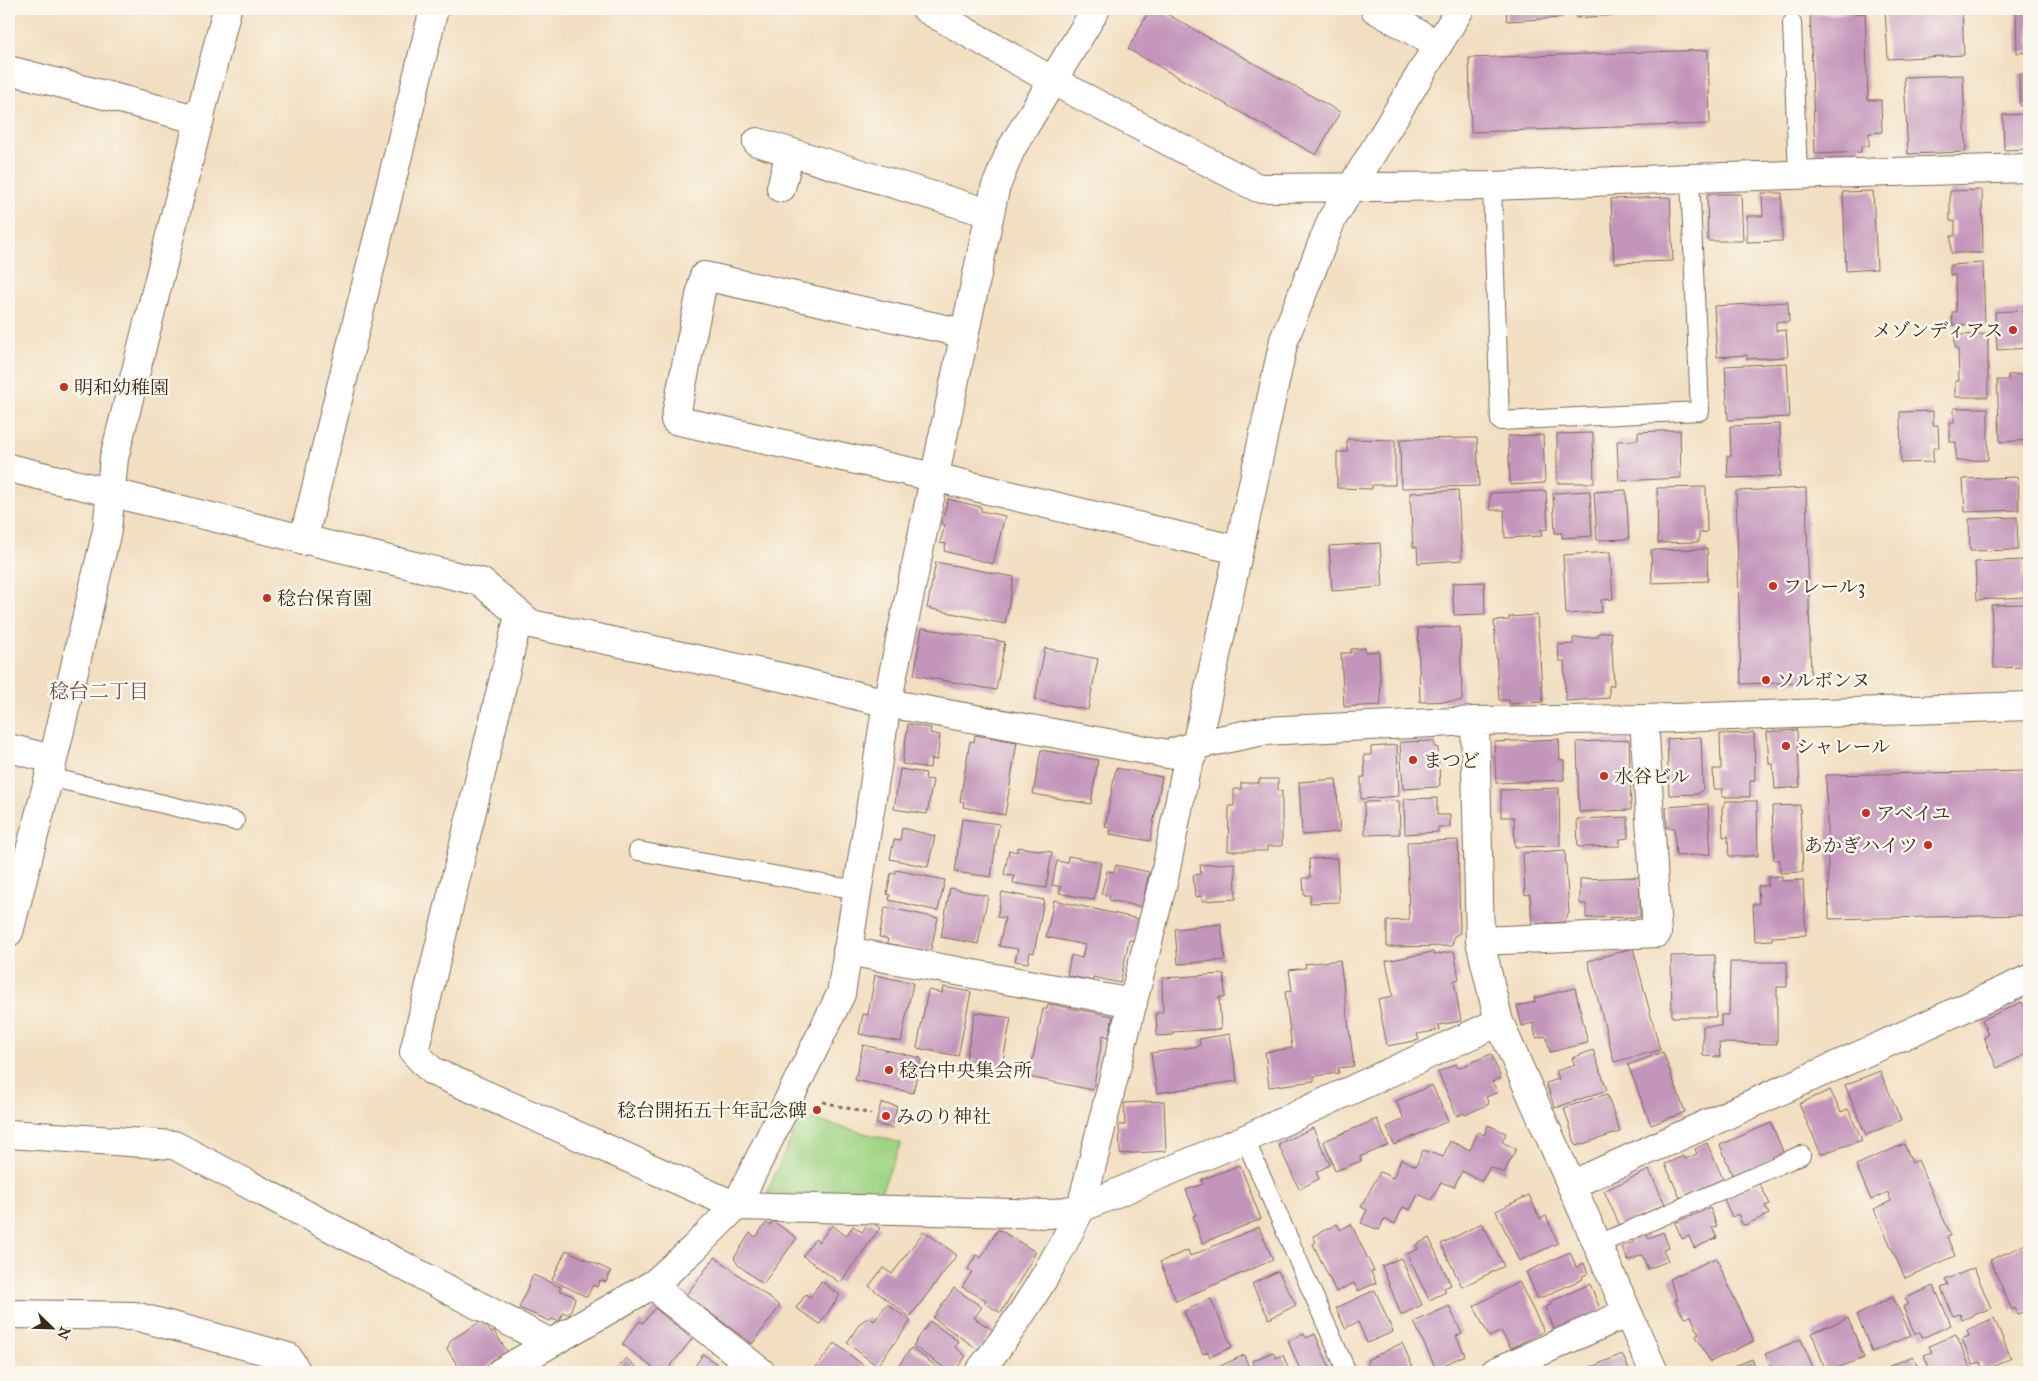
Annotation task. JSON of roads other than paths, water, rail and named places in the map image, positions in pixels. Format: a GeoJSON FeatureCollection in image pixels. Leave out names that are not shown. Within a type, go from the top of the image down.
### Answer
{"type":"FeatureCollection","features":[{"type":"Feature","properties":{"kind":"street"},"geometry":{"type":"LineString","coordinates":[[9,932],[51,768],[107,530],[114,458],[227,9]]}},
{"type":"Feature","properties":{"kind":"street"},"geometry":{"type":"LineString","coordinates":[[303,541],[434,9]]}},
{"type":"Feature","properties":{"kind":"street"},"geometry":{"type":"LineString","coordinates":[[926,9],[1053,81],[1258,188],[1352,189],[1492,186],[2029,168]]}},
{"type":"Feature","properties":{"kind":"street"},"geometry":{"type":"LineString","coordinates":[[501,1372],[655,1283],[694,1249],[736,1206],[841,994],[888,703],[963,333],[995,189],[1011,149],[1096,9]]}},
{"type":"Feature","properties":{"kind":"street"},"geometry":{"type":"LineString","coordinates":[[1375,9],[1438,45]]}},
{"type":"Feature","properties":{"kind":"street"},"geometry":{"type":"LineString","coordinates":[[979,1372],[1010,1333],[1066,1241],[1081,1208],[1165,874],[1185,774],[1196,745],[1284,340],[1332,219],[1460,9]]}},
{"type":"Feature","properties":{"kind":"street"},"geometry":{"type":"LineString","coordinates":[[9,70],[200,120]]}},
{"type":"Feature","properties":{"kind":"street"},"geometry":{"type":"LineString","coordinates":[[757,142],[989,213]]}},
{"type":"Feature","properties":{"kind":"street"},"geometry":{"type":"LineString","coordinates":[[780,188],[790,152]]}},
{"type":"Feature","properties":{"kind":"street"},"geometry":{"type":"LineString","coordinates":[[963,333],[704,276],[675,420],[934,477],[1237,550]]}},
{"type":"Feature","properties":{"kind":"street"},"geometry":{"type":"LineString","coordinates":[[9,468],[303,541],[481,582],[531,624],[888,703],[1168,754],[1196,745],[1263,731],[1475,722],[1644,719],[2029,706]]}},
{"type":"Feature","properties":{"kind":"street"},"geometry":{"type":"LineString","coordinates":[[519,615],[414,1052],[432,1071],[736,1206],[1050,1214],[1081,1208],[1245,1139],[1499,1022]]}},
{"type":"Feature","properties":{"kind":"street"},"geometry":{"type":"LineString","coordinates":[[1480,941],[1657,933],[1644,719]]}},
{"type":"Feature","properties":{"kind":"street"},"geometry":{"type":"LineString","coordinates":[[1475,722],[1480,941],[1499,1022],[1654,1372]]}},
{"type":"Feature","properties":{"kind":"street"},"geometry":{"type":"LineString","coordinates":[[9,748],[51,768]]}},
{"type":"Feature","properties":{"kind":"street"},"geometry":{"type":"LineString","coordinates":[[848,951],[1133,1003]]}},
{"type":"Feature","properties":{"kind":"street"},"geometry":{"type":"LineString","coordinates":[[1571,1185],[2029,978]]}},
{"type":"Feature","properties":{"kind":"street"},"geometry":{"type":"LineString","coordinates":[[9,1134],[174,1145],[550,1343]]}},
{"type":"Feature","properties":{"kind":"street"},"geometry":{"type":"LineString","coordinates":[[655,1283],[667,1298],[761,1372]]}},
{"type":"Feature","properties":{"kind":"street"},"geometry":{"type":"LineString","coordinates":[[1495,1372],[1627,1313]]}},
{"type":"Feature","properties":{"kind":"street"},"geometry":{"type":"LineString","coordinates":[[9,1314],[135,1316],[288,1357],[297,1372]]}},
{"type":"Feature","properties":{"kind":"lane"},"geometry":{"type":"LineString","coordinates":[[1792,23],[1798,175]]}},
{"type":"Feature","properties":{"kind":"lane"},"geometry":{"type":"LineString","coordinates":[[1492,186],[1500,421],[1700,411],[1690,178]]}},
{"type":"Feature","properties":{"kind":"lane"},"geometry":{"type":"LineString","coordinates":[[51,768],[235,821]]}},
{"type":"Feature","properties":{"kind":"lane"},"geometry":{"type":"LineString","coordinates":[[638,851],[857,890]]}},
{"type":"Feature","properties":{"kind":"lane"},"geometry":{"type":"LineString","coordinates":[[1245,1139],[1347,1372]]}},
{"type":"Feature","properties":{"kind":"lane"},"geometry":{"type":"LineString","coordinates":[[1597,1245],[1801,1155]]}},
{"type":"Feature","properties":{"kind":"place","name":"メゾンディアス"},"geometry":{"type":"Point","coordinates":[2013,330]}},
{"type":"Feature","properties":{"kind":"place","name":"明和幼稚園"},"geometry":{"type":"Point","coordinates":[64,387]}},
{"type":"Feature","properties":{"kind":"place","name":"フレール3"},"geometry":{"type":"Point","coordinates":[1773,586]}},
{"type":"Feature","properties":{"kind":"place","name":"稔台保育園"},"geometry":{"type":"Point","coordinates":[267,598]}},
{"type":"Feature","properties":{"kind":"place","name":"ソルボンヌ"},"geometry":{"type":"Point","coordinates":[1766,680]}},
{"type":"Feature","properties":{"kind":"place","name":"シャレール"},"geometry":{"type":"Point","coordinates":[1786,746]}},
{"type":"Feature","properties":{"kind":"place","name":"まつど"},"geometry":{"type":"Point","coordinates":[1413,760]}},
{"type":"Feature","properties":{"kind":"place","name":"水谷ビル"},"geometry":{"type":"Point","coordinates":[1604,776]}},
{"type":"Feature","properties":{"kind":"place","name":"アベイユ"},"geometry":{"type":"Point","coordinates":[1866,813]}},
{"type":"Feature","properties":{"kind":"place","name":"あかぎハイツ"},"geometry":{"type":"Point","coordinates":[1928,845]}},
{"type":"Feature","properties":{"kind":"place","name":"稔台中央集会所"},"geometry":{"type":"Point","coordinates":[889,1070]}},
{"type":"Feature","properties":{"kind":"place","name":"稔台開拓五十年記念碑"},"geometry":{"type":"Point","coordinates":[817,1110]}},
{"type":"Feature","properties":{"kind":"place","name":"みのり神社"},"geometry":{"type":"Point","coordinates":[886,1116]}},
{"type":"Feature","properties":{"kind":"district","name":"稔台二丁目"},"geometry":{"type":"Point","coordinates":[99,691]}}]}
